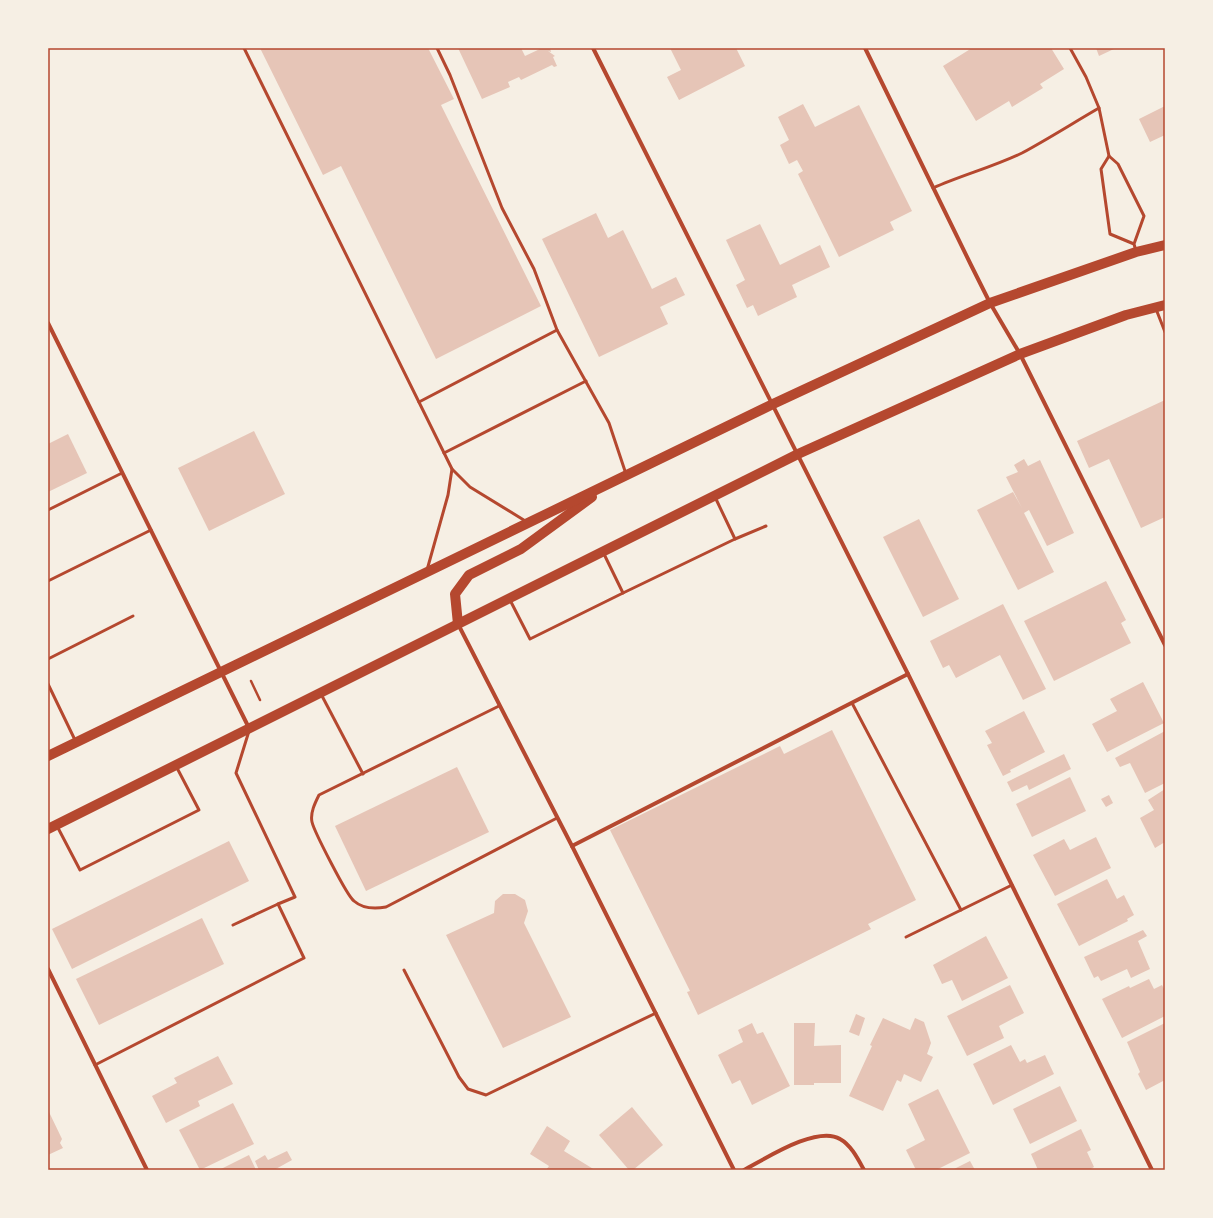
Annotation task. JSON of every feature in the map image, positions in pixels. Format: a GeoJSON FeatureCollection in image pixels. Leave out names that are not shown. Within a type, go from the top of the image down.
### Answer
{"type":"FeatureCollection","features":[{"type":"Feature","properties":{"kind":"main road"},"geometry":{"type":"LineString","coordinates":[[48,756],[773,404],[990,303],[1135,248],[1165,245]]}},
{"type":"Feature","properties":{"kind":"main road"},"geometry":{"type":"LineString","coordinates":[[52,827],[798,454],[1020,354],[1126,315],[1160,306]]}},
{"type":"Feature","properties":{"kind":"main road"},"geometry":{"type":"LineString","coordinates":[[458,624],[456,594],[469,575],[521,549],[611,482]]}},
{"type":"Feature","properties":{"kind":"street"},"geometry":{"type":"LineString","coordinates":[[593,48],[908,674],[1152,1170]]}},
{"type":"Feature","properties":{"kind":"street"},"geometry":{"type":"LineString","coordinates":[[865,48],[990,303],[1020,354],[1165,645]]}},
{"type":"Feature","properties":{"kind":"street"},"geometry":{"type":"LineString","coordinates":[[48,323],[250,728]]}},
{"type":"Feature","properties":{"kind":"street"},"geometry":{"type":"LineString","coordinates":[[458,624],[558,818],[734,1170]]}},
{"type":"Feature","properties":{"kind":"street"},"geometry":{"type":"LineString","coordinates":[[572,846],[908,674]]}},
{"type":"Feature","properties":{"kind":"street"},"geometry":{"type":"LineString","coordinates":[[48,969],[147,1170]]}},
{"type":"Feature","properties":{"kind":"street"},"geometry":{"type":"LineString","coordinates":[[744,1170],[805,1138],[823,1136],[839,1138],[852,1150],[864,1170]]}},
{"type":"Feature","properties":{"kind":"lane"},"geometry":{"type":"LineString","coordinates":[[244,48],[452,469],[470,487],[528,523]]}},
{"type":"Feature","properties":{"kind":"lane"},"geometry":{"type":"LineString","coordinates":[[437,48],[450,75],[502,208],[534,269],[556,330],[609,423],[626,475]]}},
{"type":"Feature","properties":{"kind":"lane"},"geometry":{"type":"LineString","coordinates":[[1070,48],[1086,77],[1099,108],[1109,156],[1118,164],[1144,216],[1135,248],[1110,234],[1101,169],[1109,156]]}},
{"type":"Feature","properties":{"kind":"lane"},"geometry":{"type":"LineString","coordinates":[[933,188],[957,177],[1021,153],[1099,108]]}},
{"type":"Feature","properties":{"kind":"lane"},"geometry":{"type":"LineString","coordinates":[[1160,306],[1165,332]]}},
{"type":"Feature","properties":{"kind":"lane"},"geometry":{"type":"LineString","coordinates":[[419,402],[556,330]]}},
{"type":"Feature","properties":{"kind":"lane"},"geometry":{"type":"LineString","coordinates":[[444,453],[586,381]]}},
{"type":"Feature","properties":{"kind":"lane"},"geometry":{"type":"LineString","coordinates":[[426,572],[448,495],[452,469]]}},
{"type":"Feature","properties":{"kind":"lane"},"geometry":{"type":"LineString","coordinates":[[48,510],[122,473]]}},
{"type":"Feature","properties":{"kind":"lane"},"geometry":{"type":"LineString","coordinates":[[715,496],[735,539]]}},
{"type":"Feature","properties":{"kind":"lane"},"geometry":{"type":"LineString","coordinates":[[509,598],[530,639],[735,539],[766,526]]}},
{"type":"Feature","properties":{"kind":"lane"},"geometry":{"type":"LineString","coordinates":[[48,581],[151,530]]}},
{"type":"Feature","properties":{"kind":"lane"},"geometry":{"type":"LineString","coordinates":[[602,551],[624,593]]}},
{"type":"Feature","properties":{"kind":"lane"},"geometry":{"type":"LineString","coordinates":[[48,660],[133,616]]}},
{"type":"Feature","properties":{"kind":"lane"},"geometry":{"type":"LineString","coordinates":[[48,684],[77,742]]}},
{"type":"Feature","properties":{"kind":"lane"},"geometry":{"type":"LineString","coordinates":[[321,693],[363,774]]}},
{"type":"Feature","properties":{"kind":"lane"},"geometry":{"type":"LineString","coordinates":[[852,703],[961,910]]}},
{"type":"Feature","properties":{"kind":"lane"},"geometry":{"type":"LineString","coordinates":[[499,706],[319,795],[314,805],[312,821],[350,897],[362,905],[375,909],[386,907],[558,818]]}},
{"type":"Feature","properties":{"kind":"lane"},"geometry":{"type":"LineString","coordinates":[[233,925],[295,897],[236,773],[250,728]]}},
{"type":"Feature","properties":{"kind":"lane"},"geometry":{"type":"LineString","coordinates":[[52,827],[80,870],[200,810],[176,765]]}},
{"type":"Feature","properties":{"kind":"lane"},"geometry":{"type":"LineString","coordinates":[[906,937],[1012,885]]}},
{"type":"Feature","properties":{"kind":"lane"},"geometry":{"type":"LineString","coordinates":[[95,1065],[304,958],[278,904]]}},
{"type":"Feature","properties":{"kind":"lane"},"geometry":{"type":"LineString","coordinates":[[404,970],[459,1077],[468,1088],[486,1094],[656,1013]]}},
{"type":"Feature","properties":{"kind":"path"},"geometry":{"type":"LineString","coordinates":[[251,681],[260,700]]}},
{"type":"Feature","properties":{"kind":"building"},"geometry":{"type":"Polygon","coordinates":[[[260,48],[428,48],[454,99],[441,105],[541,306],[436,359],[341,166],[323,175],[260,48]]]}},
{"type":"Feature","properties":{"kind":"building"},"geometry":{"type":"Polygon","coordinates":[[[458,48],[521,48],[525,56],[542,48],[550,48],[551,52],[548,51],[555,56],[553,57],[557,66],[554,67],[552,65],[521,80],[519,77],[508,82],[510,87],[482,99],[458,48]]]}},
{"type":"Feature","properties":{"kind":"building"},"geometry":{"type":"Polygon","coordinates":[[[670,48],[736,48],[745,66],[679,100],[667,77],[681,70],[670,48]]]}},
{"type":"Feature","properties":{"kind":"building"},"geometry":{"type":"Polygon","coordinates":[[[972,48],[1051,48],[1064,69],[1040,84],[1043,88],[1012,107],[1009,101],[976,121],[943,66],[972,48]]]}},
{"type":"Feature","properties":{"kind":"building"},"geometry":{"type":"Polygon","coordinates":[[[1096,48],[1116,48],[1099,56],[1096,48]]]}},
{"type":"Feature","properties":{"kind":"building"},"geometry":{"type":"Polygon","coordinates":[[[803,104],[815,127],[859,105],[912,211],[890,222],[894,230],[839,257],[798,174],[803,171],[797,160],[789,164],[780,145],[789,140],[778,117],[803,104]]]}},
{"type":"Feature","properties":{"kind":"building"},"geometry":{"type":"Polygon","coordinates":[[[1165,106],[1165,135],[1150,142],[1139,119],[1165,106]]]}},
{"type":"Feature","properties":{"kind":"building"},"geometry":{"type":"Polygon","coordinates":[[[596,213],[608,238],[623,230],[652,289],[676,277],[685,295],[660,307],[668,324],[599,357],[542,239],[596,213]]]}},
{"type":"Feature","properties":{"kind":"building"},"geometry":{"type":"Polygon","coordinates":[[[760,224],[780,265],[820,245],[830,267],[792,285],[797,297],[758,316],[753,305],[747,308],[736,285],[745,280],[726,240],[760,224]]]}},
{"type":"Feature","properties":{"kind":"building"},"geometry":{"type":"Polygon","coordinates":[[[1165,400],[1165,517],[1141,528],[1109,459],[1089,468],[1077,441],[1165,400]]]}},
{"type":"Feature","properties":{"kind":"building"},"geometry":{"type":"Polygon","coordinates":[[[254,431],[285,494],[209,531],[178,468],[254,431]]]}},
{"type":"Feature","properties":{"kind":"building"},"geometry":{"type":"Polygon","coordinates":[[[68,434],[87,473],[48,492],[48,444],[68,434]]]}},
{"type":"Feature","properties":{"kind":"building"},"geometry":{"type":"Polygon","coordinates":[[[1024,459],[1028,466],[1040,460],[1074,533],[1047,546],[1029,510],[1024,513],[1054,572],[1018,590],[977,510],[1013,492],[1022,508],[1006,477],[1018,472],[1014,465],[1024,459]]]}},
{"type":"Feature","properties":{"kind":"building"},"geometry":{"type":"Polygon","coordinates":[[[919,519],[959,599],[923,617],[883,537],[919,519]]]}},
{"type":"Feature","properties":{"kind":"building"},"geometry":{"type":"Polygon","coordinates":[[[1106,581],[1126,620],[1121,623],[1131,643],[1054,681],[1024,621],[1106,581]]]}},
{"type":"Feature","properties":{"kind":"building"},"geometry":{"type":"Polygon","coordinates":[[[1003,604],[1046,689],[1023,700],[1000,655],[956,678],[949,665],[943,668],[930,641],[1003,604]]]}},
{"type":"Feature","properties":{"kind":"building"},"geometry":{"type":"Polygon","coordinates":[[[1143,682],[1164,723],[1107,752],[1092,724],[1117,711],[1110,699],[1143,682]]]}},
{"type":"Feature","properties":{"kind":"building"},"geometry":{"type":"Polygon","coordinates":[[[1024,711],[1045,752],[1010,770],[1011,772],[1003,776],[987,745],[992,743],[985,731],[1024,711]]]}},
{"type":"Feature","properties":{"kind":"building"},"geometry":{"type":"Polygon","coordinates":[[[832,730],[916,900],[868,924],[871,929],[698,1015],[687,992],[690,991],[610,830],[780,746],[784,754],[832,730]]]}},
{"type":"Feature","properties":{"kind":"building"},"geometry":{"type":"Polygon","coordinates":[[[1165,731],[1165,783],[1145,793],[1130,763],[1120,767],[1115,758],[1165,731]]]}},
{"type":"Feature","properties":{"kind":"building"},"geometry":{"type":"Polygon","coordinates":[[[1064,754],[1071,769],[1029,790],[1027,785],[1012,792],[1007,782],[1064,754]]]}},
{"type":"Feature","properties":{"kind":"building"},"geometry":{"type":"Polygon","coordinates":[[[457,767],[489,832],[366,891],[335,826],[457,767]]]}},
{"type":"Feature","properties":{"kind":"building"},"geometry":{"type":"Polygon","coordinates":[[[1070,777],[1086,811],[1032,837],[1016,804],[1070,777]]]}},
{"type":"Feature","properties":{"kind":"building"},"geometry":{"type":"Polygon","coordinates":[[[1165,789],[1165,842],[1155,848],[1140,818],[1154,810],[1148,800],[1165,789]]]}},
{"type":"Feature","properties":{"kind":"building"},"geometry":{"type":"Polygon","coordinates":[[[1109,795],[1113,803],[1106,807],[1101,799],[1109,795]]]}},
{"type":"Feature","properties":{"kind":"building"},"geometry":{"type":"Polygon","coordinates":[[[1096,837],[1111,868],[1055,896],[1033,855],[1064,839],[1070,850],[1096,837]]]}},
{"type":"Feature","properties":{"kind":"building"},"geometry":{"type":"Polygon","coordinates":[[[229,841],[249,881],[72,969],[52,929],[229,841]]]}},
{"type":"Feature","properties":{"kind":"building"},"geometry":{"type":"Polygon","coordinates":[[[1107,879],[1117,899],[1124,895],[1134,915],[1127,919],[1128,921],[1079,946],[1057,904],[1107,879]]]}},
{"type":"Feature","properties":{"kind":"building"},"geometry":{"type":"Polygon","coordinates":[[[503,894],[515,894],[525,900],[528,911],[524,923],[571,1017],[503,1048],[446,935],[494,913],[495,901],[503,894]]]}},
{"type":"Feature","properties":{"kind":"building"},"geometry":{"type":"Polygon","coordinates":[[[202,918],[224,964],[99,1025],[76,979],[202,918]]]}},
{"type":"Feature","properties":{"kind":"building"},"geometry":{"type":"Polygon","coordinates":[[[1143,930],[1147,936],[1138,941],[1150,969],[1131,978],[1127,969],[1101,981],[1098,976],[1094,978],[1084,957],[1143,930]]]}},
{"type":"Feature","properties":{"kind":"building"},"geometry":{"type":"Polygon","coordinates":[[[986,936],[1008,978],[962,1001],[952,980],[942,984],[933,965],[986,936]]]}},
{"type":"Feature","properties":{"kind":"building"},"geometry":{"type":"Polygon","coordinates":[[[1149,979],[1154,989],[1162,985],[1165,991],[1165,1016],[1122,1038],[1102,999],[1129,986],[1130,988],[1149,979]]]}},
{"type":"Feature","properties":{"kind":"building"},"geometry":{"type":"Polygon","coordinates":[[[1010,985],[1024,1013],[999,1026],[1004,1038],[967,1056],[947,1016],[1010,985]]]}},
{"type":"Feature","properties":{"kind":"building"},"geometry":{"type":"Polygon","coordinates":[[[856,1014],[865,1018],[859,1036],[849,1032],[856,1014]]]}},
{"type":"Feature","properties":{"kind":"building"},"geometry":{"type":"Polygon","coordinates":[[[883,1018],[910,1030],[915,1018],[924,1022],[931,1043],[927,1054],[933,1057],[921,1082],[904,1074],[901,1082],[897,1080],[883,1111],[849,1096],[883,1018]]]}},
{"type":"Feature","properties":{"kind":"building"},"geometry":{"type":"Polygon","coordinates":[[[752,1023],[757,1034],[763,1032],[790,1086],[752,1105],[740,1080],[732,1084],[718,1055],[743,1042],[738,1030],[752,1023]]]}},
{"type":"Feature","properties":{"kind":"building"},"geometry":{"type":"Polygon","coordinates":[[[794,1023],[815,1023],[814,1046],[841,1045],[841,1083],[794,1085],[794,1023]]]}},
{"type":"Feature","properties":{"kind":"building"},"geometry":{"type":"Polygon","coordinates":[[[1165,1023],[1165,1080],[1146,1090],[1138,1074],[1140,1072],[1127,1042],[1165,1023]]]}},
{"type":"Feature","properties":{"kind":"building"},"geometry":{"type":"Polygon","coordinates":[[[1011,1045],[1020,1062],[1025,1059],[1027,1063],[1045,1055],[1054,1074],[993,1105],[973,1064],[1011,1045]]]}},
{"type":"Feature","properties":{"kind":"building"},"geometry":{"type":"Polygon","coordinates":[[[218,1056],[233,1084],[198,1101],[200,1106],[166,1123],[152,1096],[177,1083],[174,1078],[218,1056]]]}},
{"type":"Feature","properties":{"kind":"building"},"geometry":{"type":"Polygon","coordinates":[[[1060,1086],[1077,1121],[1030,1144],[1013,1109],[1060,1086]]]}},
{"type":"Feature","properties":{"kind":"building"},"geometry":{"type":"Polygon","coordinates":[[[938,1089],[970,1153],[936,1170],[916,1170],[906,1150],[925,1140],[908,1104],[938,1089]]]}},
{"type":"Feature","properties":{"kind":"building"},"geometry":{"type":"Polygon","coordinates":[[[233,1103],[254,1144],[200,1170],[179,1130],[233,1103]]]}},
{"type":"Feature","properties":{"kind":"building"},"geometry":{"type":"Polygon","coordinates":[[[632,1107],[663,1145],[633,1170],[629,1170],[599,1135],[632,1107]]]}},
{"type":"Feature","properties":{"kind":"building"},"geometry":{"type":"Polygon","coordinates":[[[49,1112],[62,1139],[60,1143],[63,1148],[48,1155],[49,1112]]]}},
{"type":"Feature","properties":{"kind":"building"},"geometry":{"type":"Polygon","coordinates":[[[547,1126],[570,1141],[564,1151],[595,1170],[546,1170],[549,1166],[530,1154],[547,1126]]]}},
{"type":"Feature","properties":{"kind":"building"},"geometry":{"type":"Polygon","coordinates":[[[1081,1129],[1091,1150],[1087,1152],[1094,1167],[1089,1170],[1038,1170],[1031,1154],[1081,1129]]]}},
{"type":"Feature","properties":{"kind":"building"},"geometry":{"type":"Polygon","coordinates":[[[287,1151],[292,1160],[274,1170],[259,1170],[255,1161],[265,1155],[268,1160],[287,1151]]]}},
{"type":"Feature","properties":{"kind":"building"},"geometry":{"type":"Polygon","coordinates":[[[249,1155],[256,1170],[219,1170],[249,1155]]]}},
{"type":"Feature","properties":{"kind":"building"},"geometry":{"type":"Polygon","coordinates":[[[970,1161],[975,1170],[952,1170],[970,1161]]]}}]}
